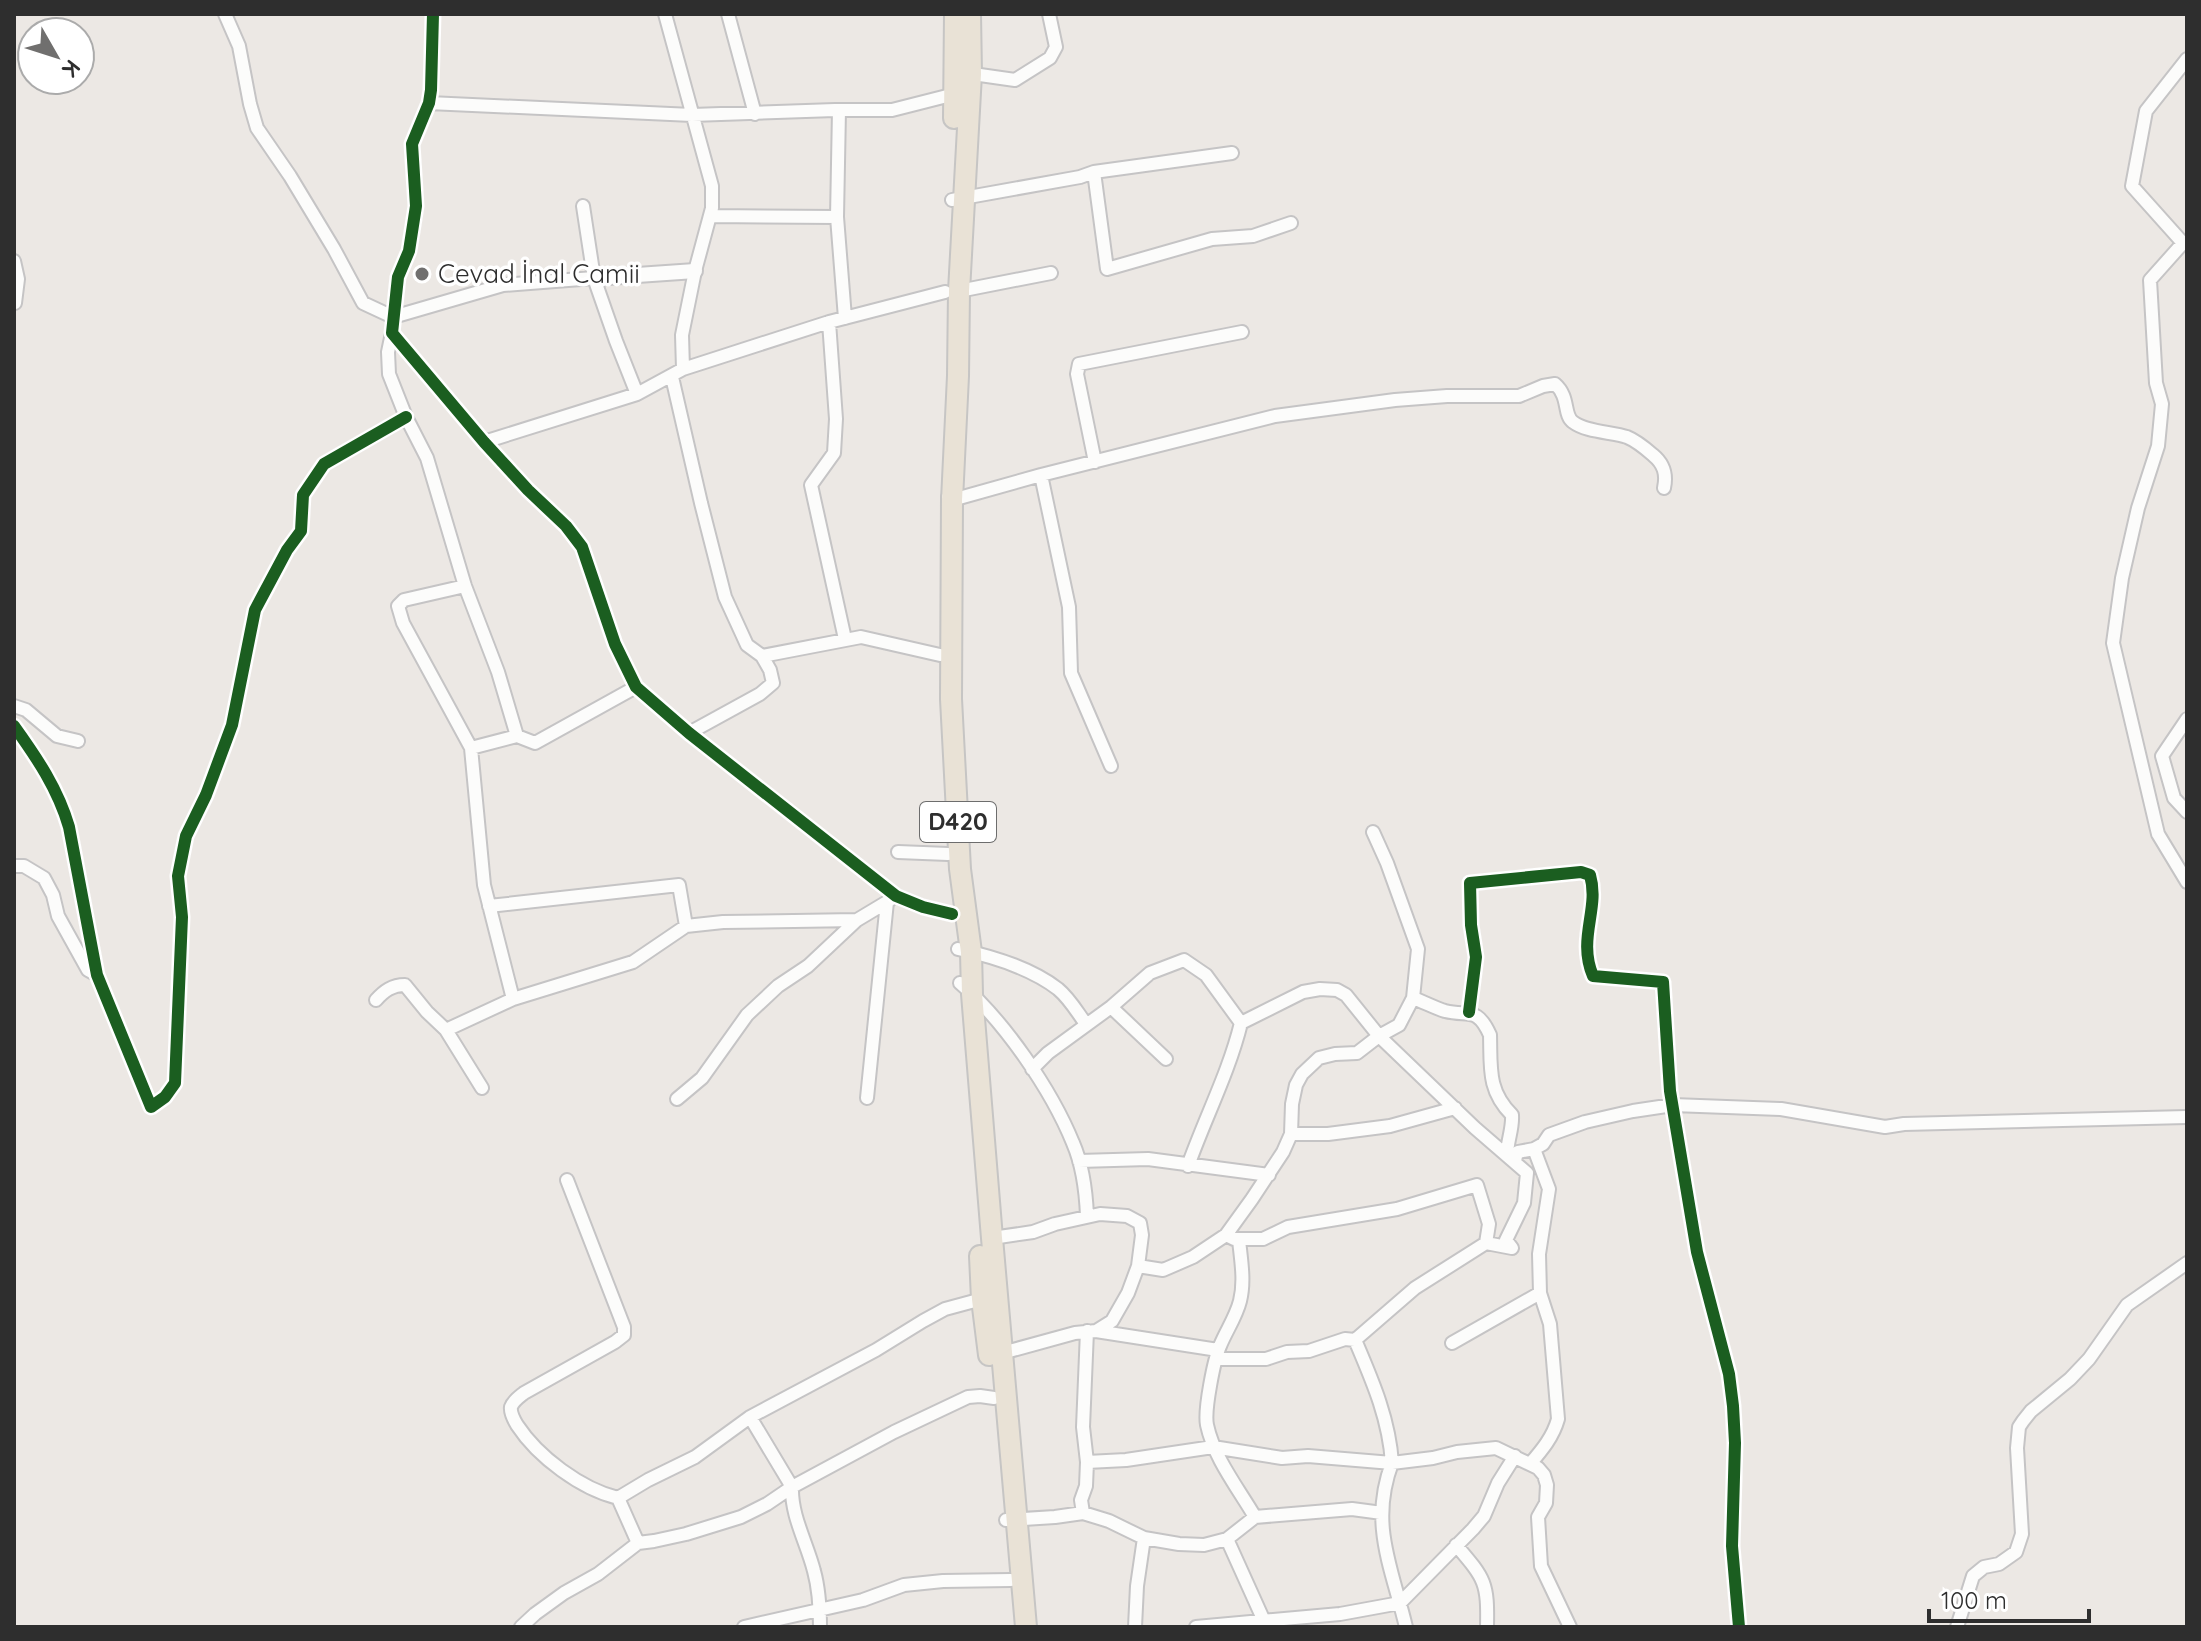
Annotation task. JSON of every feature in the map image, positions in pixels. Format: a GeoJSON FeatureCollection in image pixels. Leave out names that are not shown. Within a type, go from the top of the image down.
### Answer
{"type":"FeatureCollection","features":[{"type":"Feature","properties":{"kind":"highway","name":"D420"},"geometry":{"type":"LineString","coordinates":[[955,14],[963,72],[955,94],[958,199]]}},
{"type":"Feature","properties":{"kind":"highway","name":"D420"},"geometry":{"type":"LineString","coordinates":[[965,950],[952,914],[939,725],[952,291],[963,72],[970,14]]}},
{"type":"Feature","properties":{"kind":"highway","name":"D420"},"geometry":{"type":"LineString","coordinates":[[947,496],[951,699],[982,1299],[1026,1627]]}},
{"type":"Feature","properties":{"kind":"highway","name":"D420"},"geometry":{"type":"LineString","coordinates":[[966,989],[1002,1353],[1012,1520],[1014,1627]]}},
{"type":"Feature","properties":{"kind":"street"},"geometry":{"type":"LineString","coordinates":[[225,14],[239,46],[257,128],[290,176],[363,303],[393,317],[503,285],[695,271]]}},
{"type":"Feature","properties":{"kind":"street"},"geometry":{"type":"LineString","coordinates":[[433,14],[431,90],[429,103],[412,144],[416,206],[409,251],[398,277],[388,352],[389,374],[427,458],[465,586],[498,672],[517,736]]}},
{"type":"Feature","properties":{"kind":"street"},"geometry":{"type":"LineString","coordinates":[[665,14],[712,186],[712,208],[695,271],[678,373],[701,503],[725,597],[747,645],[762,656],[773,683],[760,694],[689,733]]}},
{"type":"Feature","properties":{"kind":"street"},"geometry":{"type":"LineString","coordinates":[[728,14],[755,114]]}},
{"type":"Feature","properties":{"kind":"street"},"geometry":{"type":"LineString","coordinates":[[963,72],[1015,80],[1050,58],[1056,47],[1049,14]]}},
{"type":"Feature","properties":{"kind":"street"},"geometry":{"type":"LineString","coordinates":[[2187,59],[2146,111],[2132,186],[2185,242],[2150,280],[2156,383],[2162,404],[2158,446],[2138,508],[2122,578],[2113,643],[2158,834],[2187,882]]}},
{"type":"Feature","properties":{"kind":"street"},"geometry":{"type":"LineString","coordinates":[[429,103],[692,115],[755,114],[892,110],[955,94]]}},
{"type":"Feature","properties":{"kind":"street"},"geometry":{"type":"LineString","coordinates":[[839,110],[837,217],[845,318]]}},
{"type":"Feature","properties":{"kind":"street"},"geometry":{"type":"LineString","coordinates":[[958,199],[1094,172],[1232,153]]}},
{"type":"Feature","properties":{"kind":"street"},"geometry":{"type":"LineString","coordinates":[[1094,172],[1107,269],[1212,239],[1253,236],[1291,223]]}},
{"type":"Feature","properties":{"kind":"street"},"geometry":{"type":"LineString","coordinates":[[583,206],[594,278],[637,394]]}},
{"type":"Feature","properties":{"kind":"street"},"geometry":{"type":"LineString","coordinates":[[710,216],[837,217]]}},
{"type":"Feature","properties":{"kind":"street"},"geometry":{"type":"LineString","coordinates":[[14,261],[18,279],[15,303]]}},
{"type":"Feature","properties":{"kind":"street"},"geometry":{"type":"LineString","coordinates":[[484,442],[637,394],[678,373],[829,322],[952,291],[1051,273]]}},
{"type":"Feature","properties":{"kind":"street"},"geometry":{"type":"LineString","coordinates":[[829,322],[836,419],[834,453],[811,485],[845,639]]}},
{"type":"Feature","properties":{"kind":"street"},"geometry":{"type":"LineString","coordinates":[[1095,462],[1077,374],[1079,364],[1242,332]]}},
{"type":"Feature","properties":{"kind":"street"},"geometry":{"type":"LineString","coordinates":[[392,333],[484,442],[566,526],[582,547],[615,644],[636,687],[892,899],[952,914]]}},
{"type":"Feature","properties":{"kind":"street"},"geometry":{"type":"LineString","coordinates":[[947,496],[1275,416],[1395,400],[1519,396],[1555,384],[1563,391],[1573,422],[1629,438],[1659,460],[1665,476],[1664,488]]}},
{"type":"Feature","properties":{"kind":"street"},"geometry":{"type":"LineString","coordinates":[[14,726],[40,761],[64,808],[97,975],[151,1107],[165,1097],[175,1083],[182,917],[178,876],[186,836],[206,795],[232,725],[255,610],[287,550],[301,531],[303,495],[324,464],[406,417]]}},
{"type":"Feature","properties":{"kind":"street"},"geometry":{"type":"LineString","coordinates":[[1041,475],[1069,607],[1071,673],[1111,766]]}},
{"type":"Feature","properties":{"kind":"street"},"geometry":{"type":"LineString","coordinates":[[465,586],[404,600],[398,606],[403,623],[471,748],[484,885],[513,999]]}},
{"type":"Feature","properties":{"kind":"street"},"geometry":{"type":"LineString","coordinates":[[762,656],[861,637],[940,655]]}},
{"type":"Feature","properties":{"kind":"street"},"geometry":{"type":"LineString","coordinates":[[471,748],[517,736],[535,743],[636,687]]}},
{"type":"Feature","properties":{"kind":"street"},"geometry":{"type":"LineString","coordinates":[[14,706],[26,710],[57,736],[78,741]]}},
{"type":"Feature","properties":{"kind":"street"},"geometry":{"type":"LineString","coordinates":[[2187,719],[2162,756],[2174,798],[2187,812]]}},
{"type":"Feature","properties":{"kind":"street"},"geometry":{"type":"LineString","coordinates":[[1138,1266],[1163,1270],[1193,1257],[1226,1235],[1269,1175],[1291,1134],[1292,1104],[1302,1074],[1319,1058],[1357,1053],[1399,1025],[1413,998],[1418,949],[1373,832]]}},
{"type":"Feature","properties":{"kind":"street"},"geometry":{"type":"LineString","coordinates":[[898,852],[948,854]]}},
{"type":"Feature","properties":{"kind":"street"},"geometry":{"type":"LineString","coordinates":[[14,866],[24,866],[44,878],[53,895],[58,916],[88,970],[97,975]]}},
{"type":"Feature","properties":{"kind":"street"},"geometry":{"type":"LineString","coordinates":[[1469,1012],[1476,957],[1470,883],[1581,872],[1590,875],[1593,887],[1586,937],[1587,963],[1593,976],[1663,982],[1670,1091],[1697,1252],[1729,1374],[1733,1406],[1732,1546],[1739,1627]]}},
{"type":"Feature","properties":{"kind":"street"},"geometry":{"type":"LineString","coordinates":[[489,906],[679,885],[686,926]]}},
{"type":"Feature","properties":{"kind":"street"},"geometry":{"type":"LineString","coordinates":[[677,1099],[702,1078],[747,1015],[778,986],[808,966],[857,920],[892,899]]}},
{"type":"Feature","properties":{"kind":"street"},"geometry":{"type":"LineString","coordinates":[[867,1098],[892,899]]}},
{"type":"Feature","properties":{"kind":"street"},"geometry":{"type":"LineString","coordinates":[[446,1030],[513,999],[633,962],[686,926],[723,922],[857,920]]}},
{"type":"Feature","properties":{"kind":"street"},"geometry":{"type":"LineString","coordinates":[[965,950],[998,959],[1057,988],[1086,1024]]}},
{"type":"Feature","properties":{"kind":"street"},"geometry":{"type":"LineString","coordinates":[[1032,1069],[1150,973],[1184,960],[1206,975],[1241,1023]]}},
{"type":"Feature","properties":{"kind":"street"},"geometry":{"type":"LineString","coordinates":[[376,1000],[395,985],[405,985],[446,1030],[482,1088]]}},
{"type":"Feature","properties":{"kind":"street"},"geometry":{"type":"LineString","coordinates":[[966,989],[994,1015],[1058,1112],[1079,1161],[1086,1191],[1087,1216]]}},
{"type":"Feature","properties":{"kind":"street"},"geometry":{"type":"LineString","coordinates":[[1092,1331],[1218,1354],[1266,1359],[1287,1352],[1309,1351],[1345,1339],[1355,1340],[1415,1288],[1486,1243],[1512,1248],[1506,1240],[1527,1192],[1527,1173],[1379,1036],[1346,995],[1337,990],[1303,992],[1241,1023],[1233,1052],[1188,1166]]}},
{"type":"Feature","properties":{"kind":"street"},"geometry":{"type":"LineString","coordinates":[[1413,998],[1445,1011],[1469,1012],[1479,1018],[1490,1035],[1495,1094],[1512,1115],[1513,1128],[1507,1142],[1511,1158]]}},
{"type":"Feature","properties":{"kind":"street"},"geometry":{"type":"LineString","coordinates":[[1111,1007],[1166,1059]]}},
{"type":"Feature","properties":{"kind":"street"},"geometry":{"type":"LineString","coordinates":[[1511,1158],[1518,1152],[1543,1144],[1549,1135],[1585,1122],[1673,1105],[1781,1109],[1885,1127],[2187,1117]]}},
{"type":"Feature","properties":{"kind":"street"},"geometry":{"type":"LineString","coordinates":[[1291,1134],[1328,1134],[1390,1126],[1455,1108]]}},
{"type":"Feature","properties":{"kind":"street"},"geometry":{"type":"LineString","coordinates":[[1530,1464],[1546,1445],[1558,1419],[1550,1324],[1540,1293],[1539,1254],[1549,1189],[1534,1149]]}},
{"type":"Feature","properties":{"kind":"street"},"geometry":{"type":"LineString","coordinates":[[1079,1161],[1148,1159],[1269,1175]]}},
{"type":"Feature","properties":{"kind":"street"},"geometry":{"type":"LineString","coordinates":[[567,1180],[624,1327],[624,1335],[524,1393],[515,1400],[511,1408],[512,1416],[540,1453],[556,1466],[592,1489],[618,1498],[638,1543]]}},
{"type":"Feature","properties":{"kind":"street"},"geometry":{"type":"LineString","coordinates":[[1226,1235],[1239,1240],[1263,1239],[1288,1227],[1397,1209],[1477,1185],[1489,1224],[1486,1243]]}},
{"type":"Feature","properties":{"kind":"street"},"geometry":{"type":"LineString","coordinates":[[992,1238],[1033,1232],[1100,1214],[1127,1216],[1140,1223],[1142,1235],[1138,1266],[1112,1321],[1092,1331],[1002,1353]]}},
{"type":"Feature","properties":{"kind":"street"},"geometry":{"type":"LineString","coordinates":[[1239,1240],[1242,1270],[1240,1300],[1218,1354],[1206,1410],[1213,1447],[1255,1517]]}},
{"type":"Feature","properties":{"kind":"street"},"geometry":{"type":"LineString","coordinates":[[1957,1627],[1973,1576],[1984,1567],[1999,1564],[2016,1552],[2022,1534],[2017,1448],[2019,1427],[2031,1411],[2089,1359],[2127,1305],[2187,1263]]}},
{"type":"Feature","properties":{"kind":"street"},"geometry":{"type":"LineString","coordinates":[[1452,1343],[1540,1293]]}},
{"type":"Feature","properties":{"kind":"street"},"geometry":{"type":"LineString","coordinates":[[618,1498],[695,1457],[750,1417],[876,1350],[945,1309],[982,1299]]}},
{"type":"Feature","properties":{"kind":"street"},"geometry":{"type":"LineString","coordinates":[[1083,1513],[1081,1500],[1086,1486],[1087,1462],[1083,1427],[1092,1331]]}},
{"type":"Feature","properties":{"kind":"street"},"geometry":{"type":"LineString","coordinates":[[1355,1340],[1382,1405],[1390,1437],[1392,1463],[1384,1482],[1383,1542],[1406,1627]]}},
{"type":"Feature","properties":{"kind":"street"},"geometry":{"type":"LineString","coordinates":[[521,1627],[564,1593],[598,1574],[638,1543],[741,1517],[894,1432],[968,1397],[994,1398]]}},
{"type":"Feature","properties":{"kind":"street"},"geometry":{"type":"LineString","coordinates":[[750,1417],[792,1487],[792,1500],[814,1572],[820,1627]]}},
{"type":"Feature","properties":{"kind":"street"},"geometry":{"type":"LineString","coordinates":[[1087,1462],[1126,1460],[1213,1447],[1282,1458],[1308,1456],[1392,1463],[1496,1448],[1538,1468],[1544,1475],[1546,1503],[1538,1517],[1538,1554],[1570,1627]]}},
{"type":"Feature","properties":{"kind":"street"},"geometry":{"type":"LineString","coordinates":[[1196,1627],[1340,1614],[1400,1603],[1484,1516],[1498,1483],[1515,1456]]}},
{"type":"Feature","properties":{"kind":"street"},"geometry":{"type":"LineString","coordinates":[[1012,1520],[1083,1513],[1109,1521],[1144,1538],[1204,1545],[1227,1539],[1255,1517],[1338,1509],[1382,1513]]}},
{"type":"Feature","properties":{"kind":"street"},"geometry":{"type":"LineString","coordinates":[[1135,1627],[1144,1538]]}},
{"type":"Feature","properties":{"kind":"street"},"geometry":{"type":"LineString","coordinates":[[1227,1539],[1264,1621]]}},
{"type":"Feature","properties":{"kind":"street"},"geometry":{"type":"LineString","coordinates":[[1456,1545],[1483,1578],[1488,1601],[1487,1627]]}},
{"type":"Feature","properties":{"kind":"street"},"geometry":{"type":"LineString","coordinates":[[744,1627],[863,1600],[904,1585],[1011,1580]]}},
{"type":"Feature","properties":{"kind":"cycle path"},"geometry":{"type":"LineString","coordinates":[[433,14],[431,90],[429,103],[412,144],[416,206],[409,251],[398,277],[392,333],[484,442],[566,526],[582,547],[615,644],[636,687],[689,733],[896,896],[952,914]]}},
{"type":"Feature","properties":{"kind":"cycle path"},"geometry":{"type":"LineString","coordinates":[[14,726],[46,774],[64,813],[97,975],[151,1107],[165,1097],[175,1083],[182,917],[178,876],[186,836],[206,795],[232,725],[255,610],[287,550],[301,531],[303,495],[324,464],[406,417]]}},
{"type":"Feature","properties":{"kind":"cycle path"},"geometry":{"type":"LineString","coordinates":[[1469,1012],[1476,957],[1470,883],[1581,872],[1590,875],[1592,900],[1587,949],[1593,976],[1663,982],[1670,1091],[1697,1252],[1729,1374],[1733,1406],[1732,1546],[1739,1627]]}},
{"type":"Feature","properties":{"kind":"place","name":"Cevad İnal Camii"},"geometry":{"type":"Point","coordinates":[422,274]}}]}
